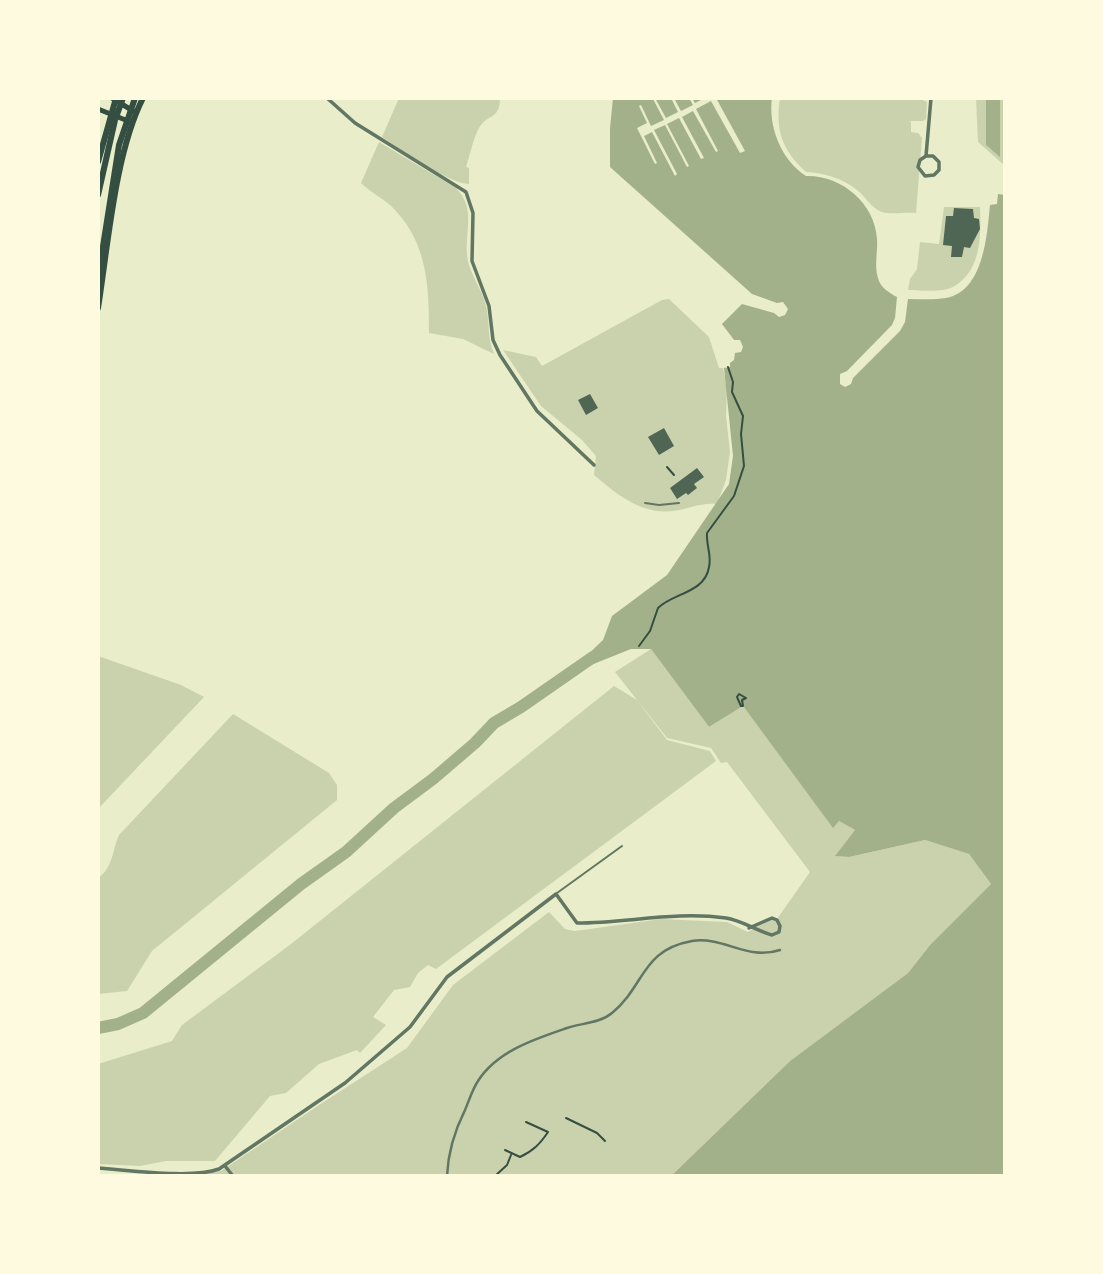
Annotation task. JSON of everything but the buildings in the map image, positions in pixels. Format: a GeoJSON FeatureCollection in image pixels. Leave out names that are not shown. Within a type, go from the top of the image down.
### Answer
{"type":"FeatureCollection","features":[{"type":"Feature","properties":{"kind":"main road"},"geometry":{"type":"LineString","coordinates":[[98,195],[115,120],[123,98]]}},
{"type":"Feature","properties":{"kind":"main road"},"geometry":{"type":"LineString","coordinates":[[98,278],[119,145],[135,98]]}},
{"type":"Feature","properties":{"kind":"main road"},"geometry":{"type":"LineString","coordinates":[[98,308],[131,122],[143,98]]}},
{"type":"Feature","properties":{"kind":"main road"},"geometry":{"type":"LineString","coordinates":[[98,162],[114,99],[135,112]]}},
{"type":"Feature","properties":{"kind":"main road"},"geometry":{"type":"LineString","coordinates":[[98,109],[131,122]]}},
{"type":"Feature","properties":{"kind":"main road"},"geometry":{"type":"LineString","coordinates":[[98,231],[109,237]]}},
{"type":"Feature","properties":{"kind":"street"},"geometry":{"type":"LineString","coordinates":[[327,98],[355,123],[466,192],[473,213],[472,261],[489,306],[496,348],[537,411],[594,465]]}},
{"type":"Feature","properties":{"kind":"street"},"geometry":{"type":"LineString","coordinates":[[926,156],[931,98]]}},
{"type":"Feature","properties":{"kind":"street"},"geometry":{"type":"LineString","coordinates":[[926,156],[933,156],[939,162],[939,170],[934,176],[925,176],[918,167],[920,160],[926,156]]}},
{"type":"Feature","properties":{"kind":"street"},"geometry":{"type":"LineString","coordinates":[[98,1168],[213,1172],[225,1166],[345,1083],[380,1055],[410,1027],[447,977],[556,894],[577,923],[679,916],[729,918],[749,928],[767,934],[777,933],[780,926],[774,918],[749,928]]}},
{"type":"Feature","properties":{"kind":"street"},"geometry":{"type":"LineString","coordinates":[[765,922],[763,928],[767,934]]}},
{"type":"Feature","properties":{"kind":"street"},"geometry":{"type":"LineString","coordinates":[[447,1176],[448,1153],[458,1122],[476,1083],[499,1058],[543,1037],[608,1016],[627,998],[642,972],[656,956],[674,947],[694,941],[719,942],[755,954],[780,950]]}},
{"type":"Feature","properties":{"kind":"street"},"geometry":{"type":"LineString","coordinates":[[225,1166],[233,1176]]}},
{"type":"Feature","properties":{"kind":"lane"},"geometry":{"type":"LineString","coordinates":[[645,503],[679,503]]}},
{"type":"Feature","properties":{"kind":"lane"},"geometry":{"type":"LineString","coordinates":[[556,894],[622,846]]}},
{"type":"Feature","properties":{"kind":"path"},"geometry":{"type":"LineString","coordinates":[[639,646],[650,631],[658,608],[688,592],[709,572],[707,533],[734,496],[742,475],[743,416],[732,392],[733,382],[728,367]]}},
{"type":"Feature","properties":{"kind":"path"},"geometry":{"type":"LineString","coordinates":[[667,467],[674,475]]}},
{"type":"Feature","properties":{"kind":"path"},"geometry":{"type":"LineString","coordinates":[[565,1118],[597,1133],[605,1140]]}},
{"type":"Feature","properties":{"kind":"path"},"geometry":{"type":"LineString","coordinates":[[505,1150],[520,1157],[537,1146],[548,1132],[526,1122]]}},
{"type":"Feature","properties":{"kind":"path"},"geometry":{"type":"LineString","coordinates":[[495,1176],[507,1166],[512,1154]]}},
{"type":"Feature","properties":{"kind":"shaded area"},"geometry":{"type":"Polygon","coordinates":[[[399,98],[500,98],[498,110],[482,123],[475,137],[466,167],[469,168],[469,184],[438,172],[382,137],[399,98]]]}},
{"type":"Feature","properties":{"kind":"shaded area"},"geometry":{"type":"Polygon","coordinates":[[[613,98],[772,98],[774,131],[790,161],[806,176],[832,180],[863,203],[875,226],[876,269],[879,281],[897,297],[895,318],[892,325],[847,371],[840,374],[840,384],[845,387],[851,384],[853,378],[900,331],[905,322],[908,299],[946,298],[959,293],[968,285],[976,273],[985,246],[990,205],[997,204],[998,194],[1005,195],[1005,1176],[671,1176],[790,1061],[908,973],[930,945],[991,884],[969,854],[925,840],[849,857],[835,856],[855,830],[839,821],[833,828],[743,706],[709,727],[651,649],[631,649],[581,669],[578,664],[603,640],[612,616],[667,575],[729,484],[733,456],[724,368],[730,367],[735,353],[741,352],[743,347],[740,340],[734,340],[722,324],[742,304],[774,313],[779,317],[785,315],[788,309],[783,302],[777,303],[752,294],[610,167],[613,98]]]}},
{"type":"Feature","properties":{"kind":"shaded area"},"geometry":{"type":"Polygon","coordinates":[[[780,98],[918,98],[927,102],[926,119],[909,121],[911,132],[918,133],[922,138],[916,213],[882,212],[845,182],[806,172],[791,156],[782,139],[780,98]]]}},
{"type":"Feature","properties":{"kind":"shaded area"},"geometry":{"type":"Polygon","coordinates":[[[976,98],[986,98],[986,145],[1000,156],[1000,98],[1005,98],[1004,165],[978,142],[976,98]]]}},
{"type":"Feature","properties":{"kind":"shaded area"},"geometry":{"type":"Polygon","coordinates":[[[986,98],[1000,98],[1000,157],[986,145],[986,98]]]}},
{"type":"Feature","properties":{"kind":"shaded area"},"geometry":{"type":"Polygon","coordinates":[[[379,142],[456,188],[462,196],[468,212],[468,261],[486,306],[494,354],[463,339],[429,333],[427,284],[414,238],[395,210],[361,183],[379,142]]]}},
{"type":"Feature","properties":{"kind":"shaded area"},"geometry":{"type":"Polygon","coordinates":[[[944,207],[980,207],[980,240],[975,262],[963,280],[953,287],[937,291],[908,290],[910,279],[917,269],[920,242],[939,244],[944,207]]]}},
{"type":"Feature","properties":{"kind":"shaded area"},"geometry":{"type":"Polygon","coordinates":[[[669,299],[709,337],[719,368],[723,368],[727,390],[726,416],[730,452],[726,480],[717,504],[662,511],[630,502],[594,475],[596,456],[582,440],[541,406],[503,350],[536,357],[542,366],[662,300],[669,299]]]}},
{"type":"Feature","properties":{"kind":"shaded area"},"geometry":{"type":"Polygon","coordinates":[[[651,649],[709,727],[743,706],[833,827],[839,821],[855,830],[836,856],[849,857],[925,840],[969,854],[991,884],[930,945],[908,973],[790,1061],[671,1176],[178,1176],[221,1171],[407,1048],[453,985],[549,912],[565,929],[575,931],[661,919],[727,922],[748,932],[769,919],[777,919],[810,872],[727,762],[721,763],[711,748],[667,738],[615,672],[651,649]]]}},
{"type":"Feature","properties":{"kind":"shaded area"},"geometry":{"type":"Polygon","coordinates":[[[98,656],[181,685],[204,697],[98,809],[98,656]]]}},
{"type":"Feature","properties":{"kind":"shaded area"},"geometry":{"type":"Polygon","coordinates":[[[614,686],[637,700],[667,740],[710,751],[716,761],[436,969],[428,965],[418,973],[410,987],[394,990],[373,1017],[386,1025],[360,1053],[357,1050],[319,1064],[286,1093],[270,1096],[215,1161],[166,1161],[140,1166],[98,1164],[98,1064],[172,1041],[182,1025],[291,944],[614,686]]]}},
{"type":"Feature","properties":{"kind":"shaded area"},"geometry":{"type":"Polygon","coordinates":[[[233,714],[329,773],[337,785],[337,800],[152,951],[127,991],[98,994],[98,878],[109,864],[119,835],[233,714]]]}},
{"type":"Feature","properties":{"kind":"pier"},"geometry":{"type":"Polygon","coordinates":[[[655,98],[666,118],[678,112],[671,98],[674,98],[681,111],[693,105],[689,98],[695,103],[705,98],[716,98],[745,151],[740,153],[711,101],[696,109],[718,151],[716,152],[693,111],[682,117],[704,158],[701,159],[679,118],[667,124],[689,166],[687,167],[665,125],[654,130],[677,174],[675,176],[652,132],[644,136],[657,163],[655,164],[637,128],[647,123],[639,106],[641,105],[651,126],[664,120],[653,99],[655,98]]]}},
{"type":"Feature","properties":{"kind":"waterway"},"geometry":{"type":"LineString","coordinates":[[98,1028],[118,1024],[143,1013],[301,884],[346,852],[394,808],[475,743],[494,723],[593,657]]}}]}
